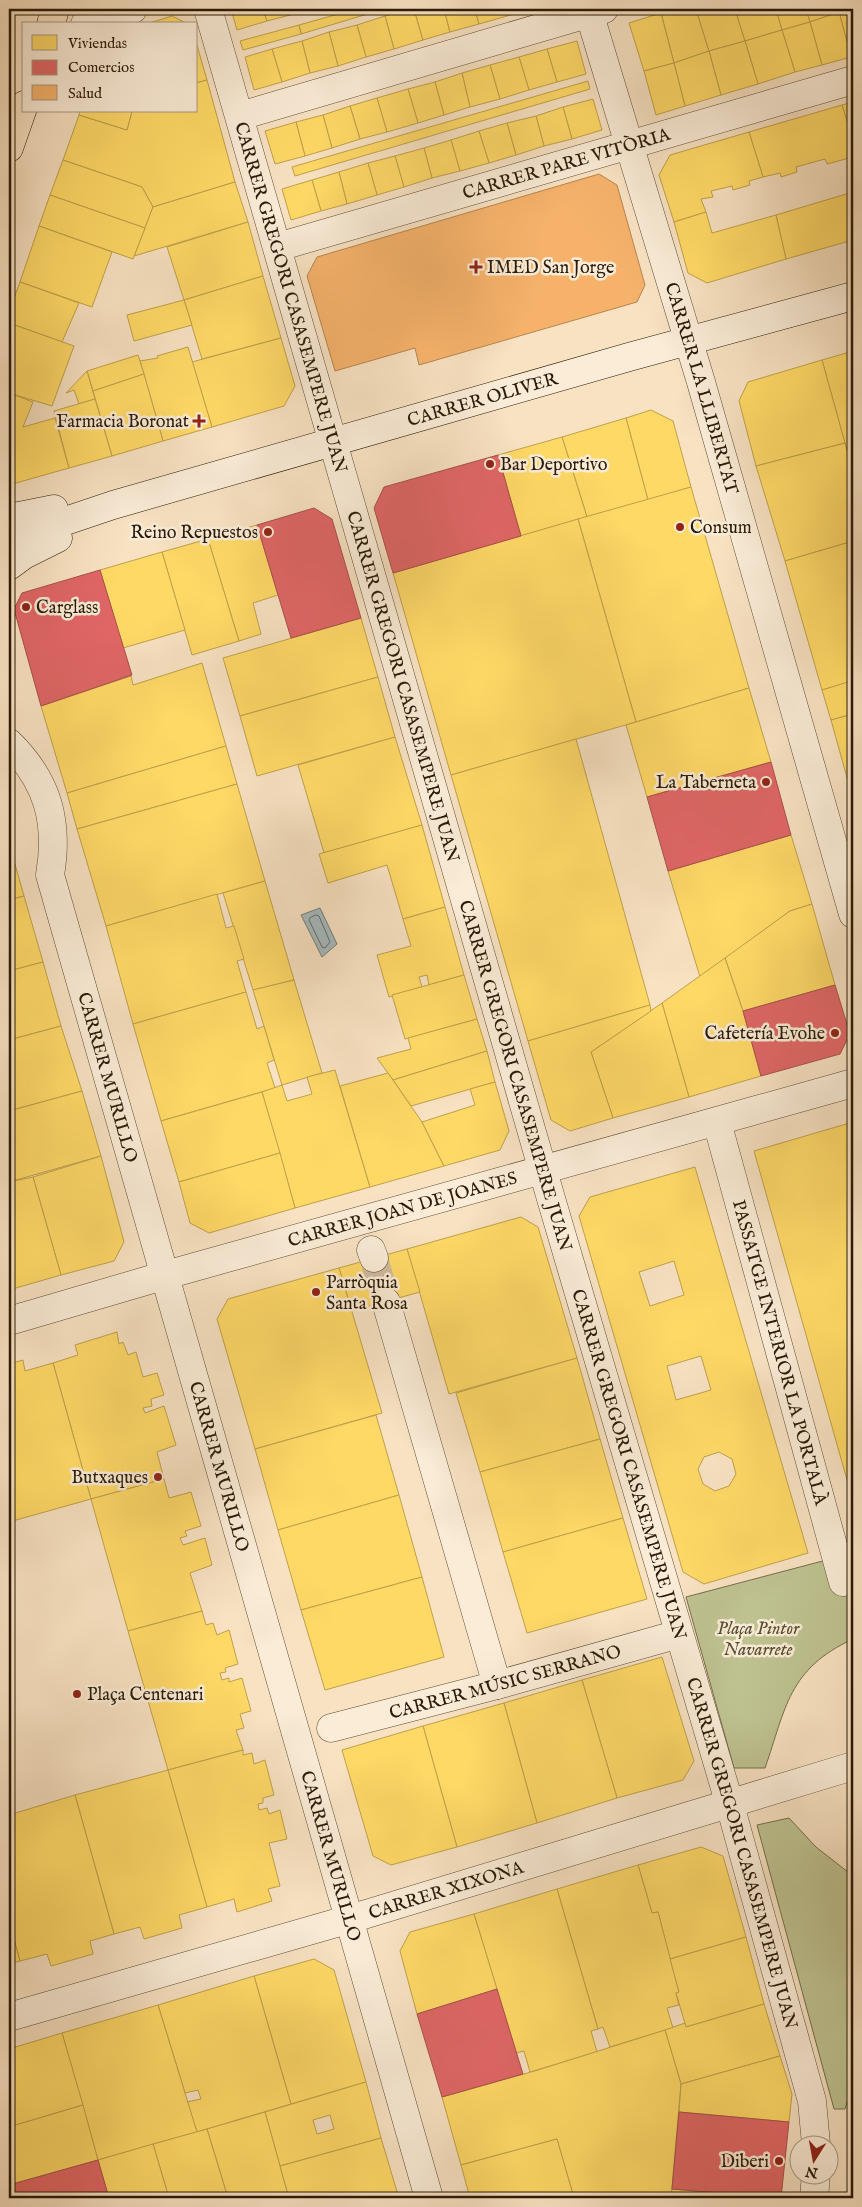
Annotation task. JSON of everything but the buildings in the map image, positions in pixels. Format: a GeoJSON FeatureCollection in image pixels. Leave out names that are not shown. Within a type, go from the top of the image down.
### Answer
{"type":"FeatureCollection","features":[{"type":"Feature","properties":{"kind":"main road"},"geometry":{"type":"LineString","coordinates":[[52,22],[55,9]]}},
{"type":"Feature","properties":{"kind":"main road"},"geometry":{"type":"LineString","coordinates":[[9,148],[22,111]]}},
{"type":"Feature","properties":{"kind":"street"},"geometry":{"type":"LineString","coordinates":[[91,22],[133,9]]}},
{"type":"Feature","properties":{"kind":"street","name":"CARRER GREGORI CASASEMPERE JUAN"},"geometry":{"type":"LineString","coordinates":[[208,9],[543,1170],[730,1805],[812,2101],[815,2134]]}},
{"type":"Feature","properties":{"kind":"street"},"geometry":{"type":"LineString","coordinates":[[240,116],[594,10]]}},
{"type":"Feature","properties":{"kind":"street","name":"CARRER LA LLIBERTAT"},"geometry":{"type":"LineString","coordinates":[[594,10],[629,144],[689,342],[853,914]]}},
{"type":"Feature","properties":{"kind":"street","name":"CARRER PARE VITÒRIA"},"geometry":{"type":"LineString","coordinates":[[278,247],[853,80]]}},
{"type":"Feature","properties":{"kind":"street","name":"CARRER OLIVER"},"geometry":{"type":"LineString","coordinates":[[9,540],[113,504],[629,357],[853,296]]}},
{"type":"Feature","properties":{"kind":"street"},"geometry":{"type":"LineString","coordinates":[[9,518],[71,506],[113,504]]}},
{"type":"Feature","properties":{"kind":"street","name":"CARRER OLIVER"},"geometry":{"type":"LineString","coordinates":[[9,566],[24,555],[70,532],[113,504]]}},
{"type":"Feature","properties":{"kind":"street","name":"CARRER MURILLO"},"geometry":{"type":"LineString","coordinates":[[9,742],[30,767],[45,796],[52,822],[53,837],[50,875],[430,2198]]}},
{"type":"Feature","properties":{"kind":"street","name":"CARRER JOAN DE JOANES"},"geometry":{"type":"LineString","coordinates":[[9,1321],[166,1275],[853,1083]]}},
{"type":"Feature","properties":{"kind":"street","name":"PASSATGE INTERIOR LA PORTALÀ"},"geometry":{"type":"LineString","coordinates":[[717,1122],[843,1582]]}},
{"type":"Feature","properties":{"kind":"street"},"geometry":{"type":"LineString","coordinates":[[386,1302],[497,1685]]}},
{"type":"Feature","properties":{"kind":"street","name":"CARRER MÚSIC SERRANO"},"geometry":{"type":"LineString","coordinates":[[331,1728],[497,1685],[679,1634]]}},
{"type":"Feature","properties":{"kind":"street","name":"CARRER XIXONA"},"geometry":{"type":"LineString","coordinates":[[9,2017],[350,1919],[730,1805],[853,1766]]}},
{"type":"Feature","properties":{"kind":"street"},"geometry":{"type":"LineString","coordinates":[[814,2198],[815,2184]]}},
{"type":"Feature","properties":{"kind":"green space","name":"Plaça Pintor Navarrete"},"geometry":{"type":"Polygon","coordinates":[[[853,1553],[853,1639],[831,1651],[815,1663],[802,1677],[792,1692],[785,1709],[765,1768],[734,1768],[686,1597],[853,1553]]]}},
{"type":"Feature","properties":{"kind":"green space"},"geometry":{"type":"Polygon","coordinates":[[[789,1818],[816,1847],[853,1876],[853,2094],[849,2095],[845,2109],[834,2109],[757,1825],[789,1818]]]}},
{"type":"Feature","properties":{"kind":"water"},"geometry":{"type":"Polygon","coordinates":[[[320,908],[337,944],[322,957],[301,915],[320,908]]]}},
{"type":"Feature","properties":{"kind":"tunnel"},"geometry":{"type":"LineString","coordinates":[[374,1258],[386,1302]]}},
{"type":"Feature","properties":{"kind":"place","name":"IMED San Jorge"},"geometry":{"type":"Point","coordinates":[476,267]}},
{"type":"Feature","properties":{"kind":"place","name":"Farmacia Boronat"},"geometry":{"type":"Point","coordinates":[199,421]}},
{"type":"Feature","properties":{"kind":"place","name":"Bar Deportivo"},"geometry":{"type":"Point","coordinates":[490,464]}},
{"type":"Feature","properties":{"kind":"place","name":"Consum"},"geometry":{"type":"Point","coordinates":[680,527]}},
{"type":"Feature","properties":{"kind":"place","name":"Reino Repuestos"},"geometry":{"type":"Point","coordinates":[268,532]}},
{"type":"Feature","properties":{"kind":"place","name":"Carglass"},"geometry":{"type":"Point","coordinates":[26,607]}},
{"type":"Feature","properties":{"kind":"place","name":"La Taberneta"},"geometry":{"type":"Point","coordinates":[766,782]}},
{"type":"Feature","properties":{"kind":"place","name":"Cafetería Evohe"},"geometry":{"type":"Point","coordinates":[835,1033]}},
{"type":"Feature","properties":{"kind":"place","name":"Parròquia Santa Rosa"},"geometry":{"type":"Point","coordinates":[316,1292]}},
{"type":"Feature","properties":{"kind":"place","name":"Butxaques"},"geometry":{"type":"Point","coordinates":[158,1477]}},
{"type":"Feature","properties":{"kind":"place","name":"Plaça Centenari"},"geometry":{"type":"Point","coordinates":[77,1694]}},
{"type":"Feature","properties":{"kind":"place","name":"Diberi"},"geometry":{"type":"Point","coordinates":[779,2161]}}]}
